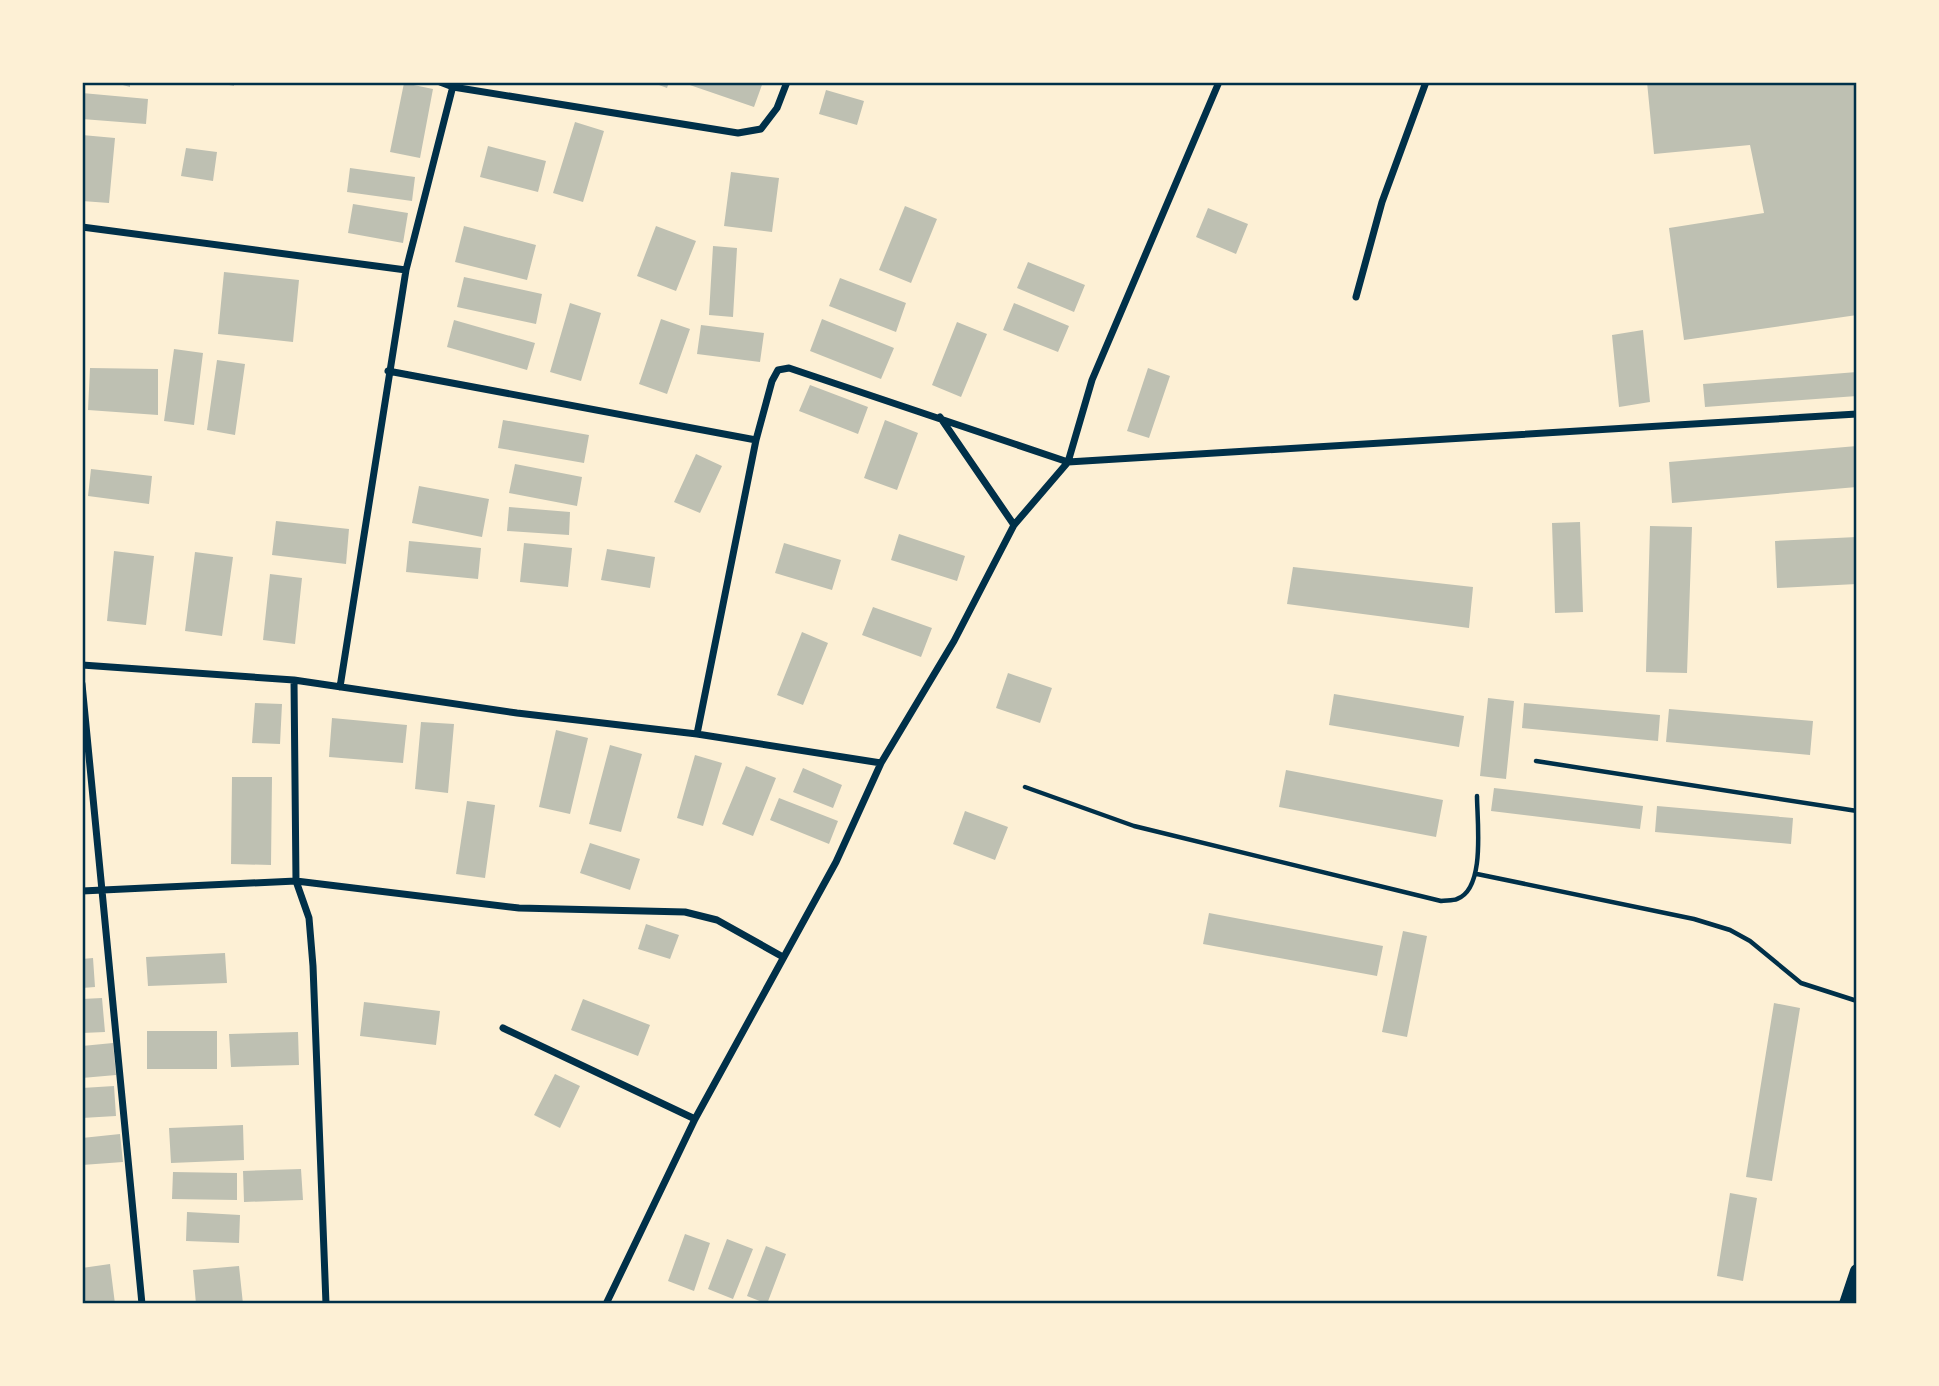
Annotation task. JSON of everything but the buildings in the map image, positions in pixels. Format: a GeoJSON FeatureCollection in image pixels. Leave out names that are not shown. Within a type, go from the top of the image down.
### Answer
{"type":"FeatureCollection","features":[{"type":"Feature","properties":{"kind":"highway"},"geometry":{"type":"LineString","coordinates":[[1846,1304],[1857,1271]]}},
{"type":"Feature","properties":{"kind":"street"},"geometry":{"type":"LineString","coordinates":[[440,82],[738,133],[761,129],[777,107],[787,82]]}},
{"type":"Feature","properties":{"kind":"street"},"geometry":{"type":"LineString","coordinates":[[606,1304],[695,1119],[836,862],[881,762],[954,641],[1014,525],[1068,461],[1092,380],[1219,82]]}},
{"type":"Feature","properties":{"kind":"street"},"geometry":{"type":"LineString","coordinates":[[1356,297],[1382,202],[1426,82]]}},
{"type":"Feature","properties":{"kind":"street"},"geometry":{"type":"LineString","coordinates":[[340,687],[406,270],[454,85]]}},
{"type":"Feature","properties":{"kind":"street"},"geometry":{"type":"LineString","coordinates":[[82,227],[406,270]]}},
{"type":"Feature","properties":{"kind":"street"},"geometry":{"type":"LineString","coordinates":[[697,734],[756,440],[772,381],[778,370],[789,368],[1068,461],[1857,414]]}},
{"type":"Feature","properties":{"kind":"street"},"geometry":{"type":"LineString","coordinates":[[388,371],[756,440]]}},
{"type":"Feature","properties":{"kind":"street"},"geometry":{"type":"LineString","coordinates":[[939,416],[1014,525]]}},
{"type":"Feature","properties":{"kind":"street"},"geometry":{"type":"LineString","coordinates":[[82,665],[294,680],[517,713],[697,734],[881,762]]}},
{"type":"Feature","properties":{"kind":"street"},"geometry":{"type":"LineString","coordinates":[[294,680],[296,881],[309,918],[313,966],[326,1304]]}},
{"type":"Feature","properties":{"kind":"street"},"geometry":{"type":"LineString","coordinates":[[82,684],[142,1304]]}},
{"type":"Feature","properties":{"kind":"street"},"geometry":{"type":"LineString","coordinates":[[82,891],[296,881],[519,908],[685,912],[717,920],[783,957]]}},
{"type":"Feature","properties":{"kind":"street"},"geometry":{"type":"LineString","coordinates":[[503,1028],[695,1119]]}},
{"type":"Feature","properties":{"kind":"lane"},"geometry":{"type":"LineString","coordinates":[[1536,761],[1857,811]]}},
{"type":"Feature","properties":{"kind":"lane"},"geometry":{"type":"LineString","coordinates":[[1025,787],[1134,826],[1440,901],[1457,899],[1466,893],[1477,874],[1477,796]]}},
{"type":"Feature","properties":{"kind":"lane"},"geometry":{"type":"LineString","coordinates":[[1477,874],[1694,919],[1730,930],[1750,941],[1801,984],[1857,1001]]}}]}
